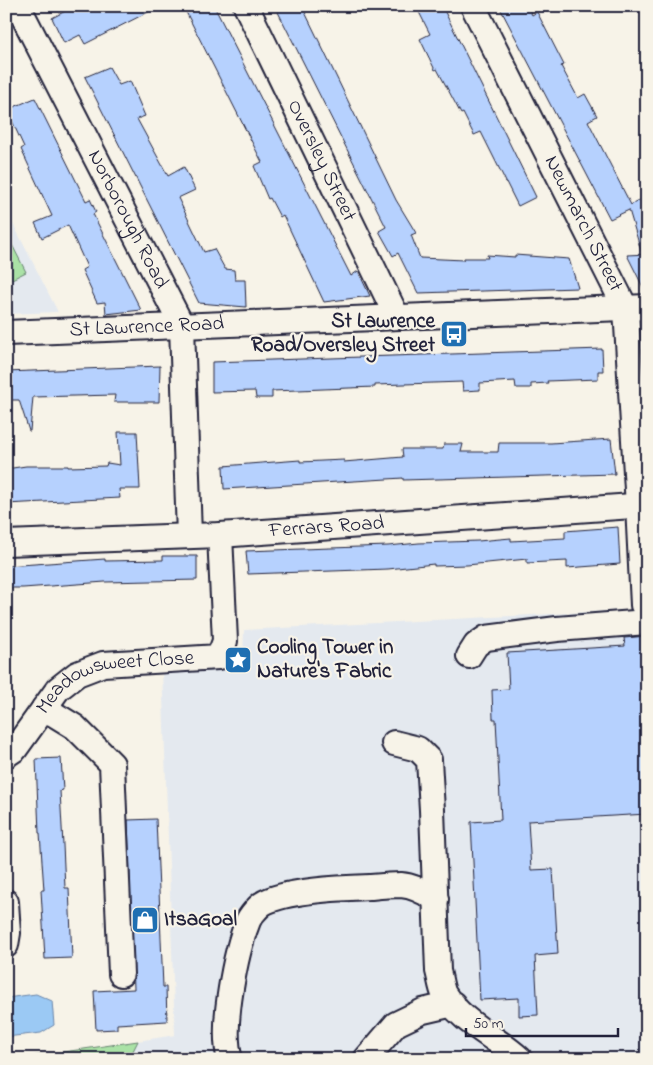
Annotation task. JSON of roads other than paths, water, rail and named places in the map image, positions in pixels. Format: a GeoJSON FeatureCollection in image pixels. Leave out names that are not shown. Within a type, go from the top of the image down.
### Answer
{"type":"FeatureCollection","features":[{"type":"Feature","properties":{"kind":"street","name":"Norborough Road"},"geometry":{"type":"LineString","coordinates":[[18,6],[182,326],[189,536]]}},
{"type":"Feature","properties":{"kind":"street","name":"Oversley Street"},"geometry":{"type":"LineString","coordinates":[[246,6],[397,317]]}},
{"type":"Feature","properties":{"kind":"street","name":"Newmarch Street"},"geometry":{"type":"LineString","coordinates":[[473,6],[636,308],[645,614]]}},
{"type":"Feature","properties":{"kind":"street","name":"St Lawrence Road"},"geometry":{"type":"LineString","coordinates":[[6,333],[636,308]]}},
{"type":"Feature","properties":{"kind":"street","name":"Ferrars Road"},"geometry":{"type":"LineString","coordinates":[[6,543],[220,535],[643,505]]}},
{"type":"Feature","properties":{"kind":"street","name":"Meadowsweet Close"},"geometry":{"type":"LineString","coordinates":[[6,755],[15,749],[58,688],[77,674],[103,664],[219,657],[225,641],[220,535]]}},
{"type":"Feature","properties":{"kind":"street"},"geometry":{"type":"LineString","coordinates":[[469,656],[476,645],[486,638],[557,629],[645,614]]}},
{"type":"Feature","properties":{"kind":"street"},"geometry":{"type":"LineString","coordinates":[[44,708],[75,727],[112,764],[120,974]]}},
{"type":"Feature","properties":{"kind":"street"},"geometry":{"type":"LineString","coordinates":[[394,743],[418,749],[429,760],[438,971],[444,993],[466,1020],[509,1049],[520,1059]]}},
{"type":"Feature","properties":{"kind":"street"},"geometry":{"type":"LineString","coordinates":[[230,1059],[227,1050],[227,1014],[237,961],[248,919],[262,904],[287,895],[350,888],[402,885],[422,890],[436,899]]}},
{"type":"Feature","properties":{"kind":"street"},"geometry":{"type":"LineString","coordinates":[[6,902],[8,933],[6,945]]}},
{"type":"Feature","properties":{"kind":"street"},"geometry":{"type":"LineString","coordinates":[[366,1059],[396,1024],[423,1011],[453,1004]]}},
{"type":"Feature","properties":{"kind":"water"},"geometry":{"type":"Polygon","coordinates":[[[36,994],[52,1001],[54,1025],[41,1033],[6,1037],[6,998],[36,994]]]}},
{"type":"Feature","properties":{"kind":"place","name":"St Lawrence Road/Oversley Street"},"geometry":{"type":"Point","coordinates":[454,334]}},
{"type":"Feature","properties":{"kind":"place","name":"Cooling Tower in Nature's Fabric"},"geometry":{"type":"Point","coordinates":[238,660]}},
{"type":"Feature","properties":{"kind":"place","name":"ItsaGoal"},"geometry":{"type":"Point","coordinates":[145,920]}}]}
